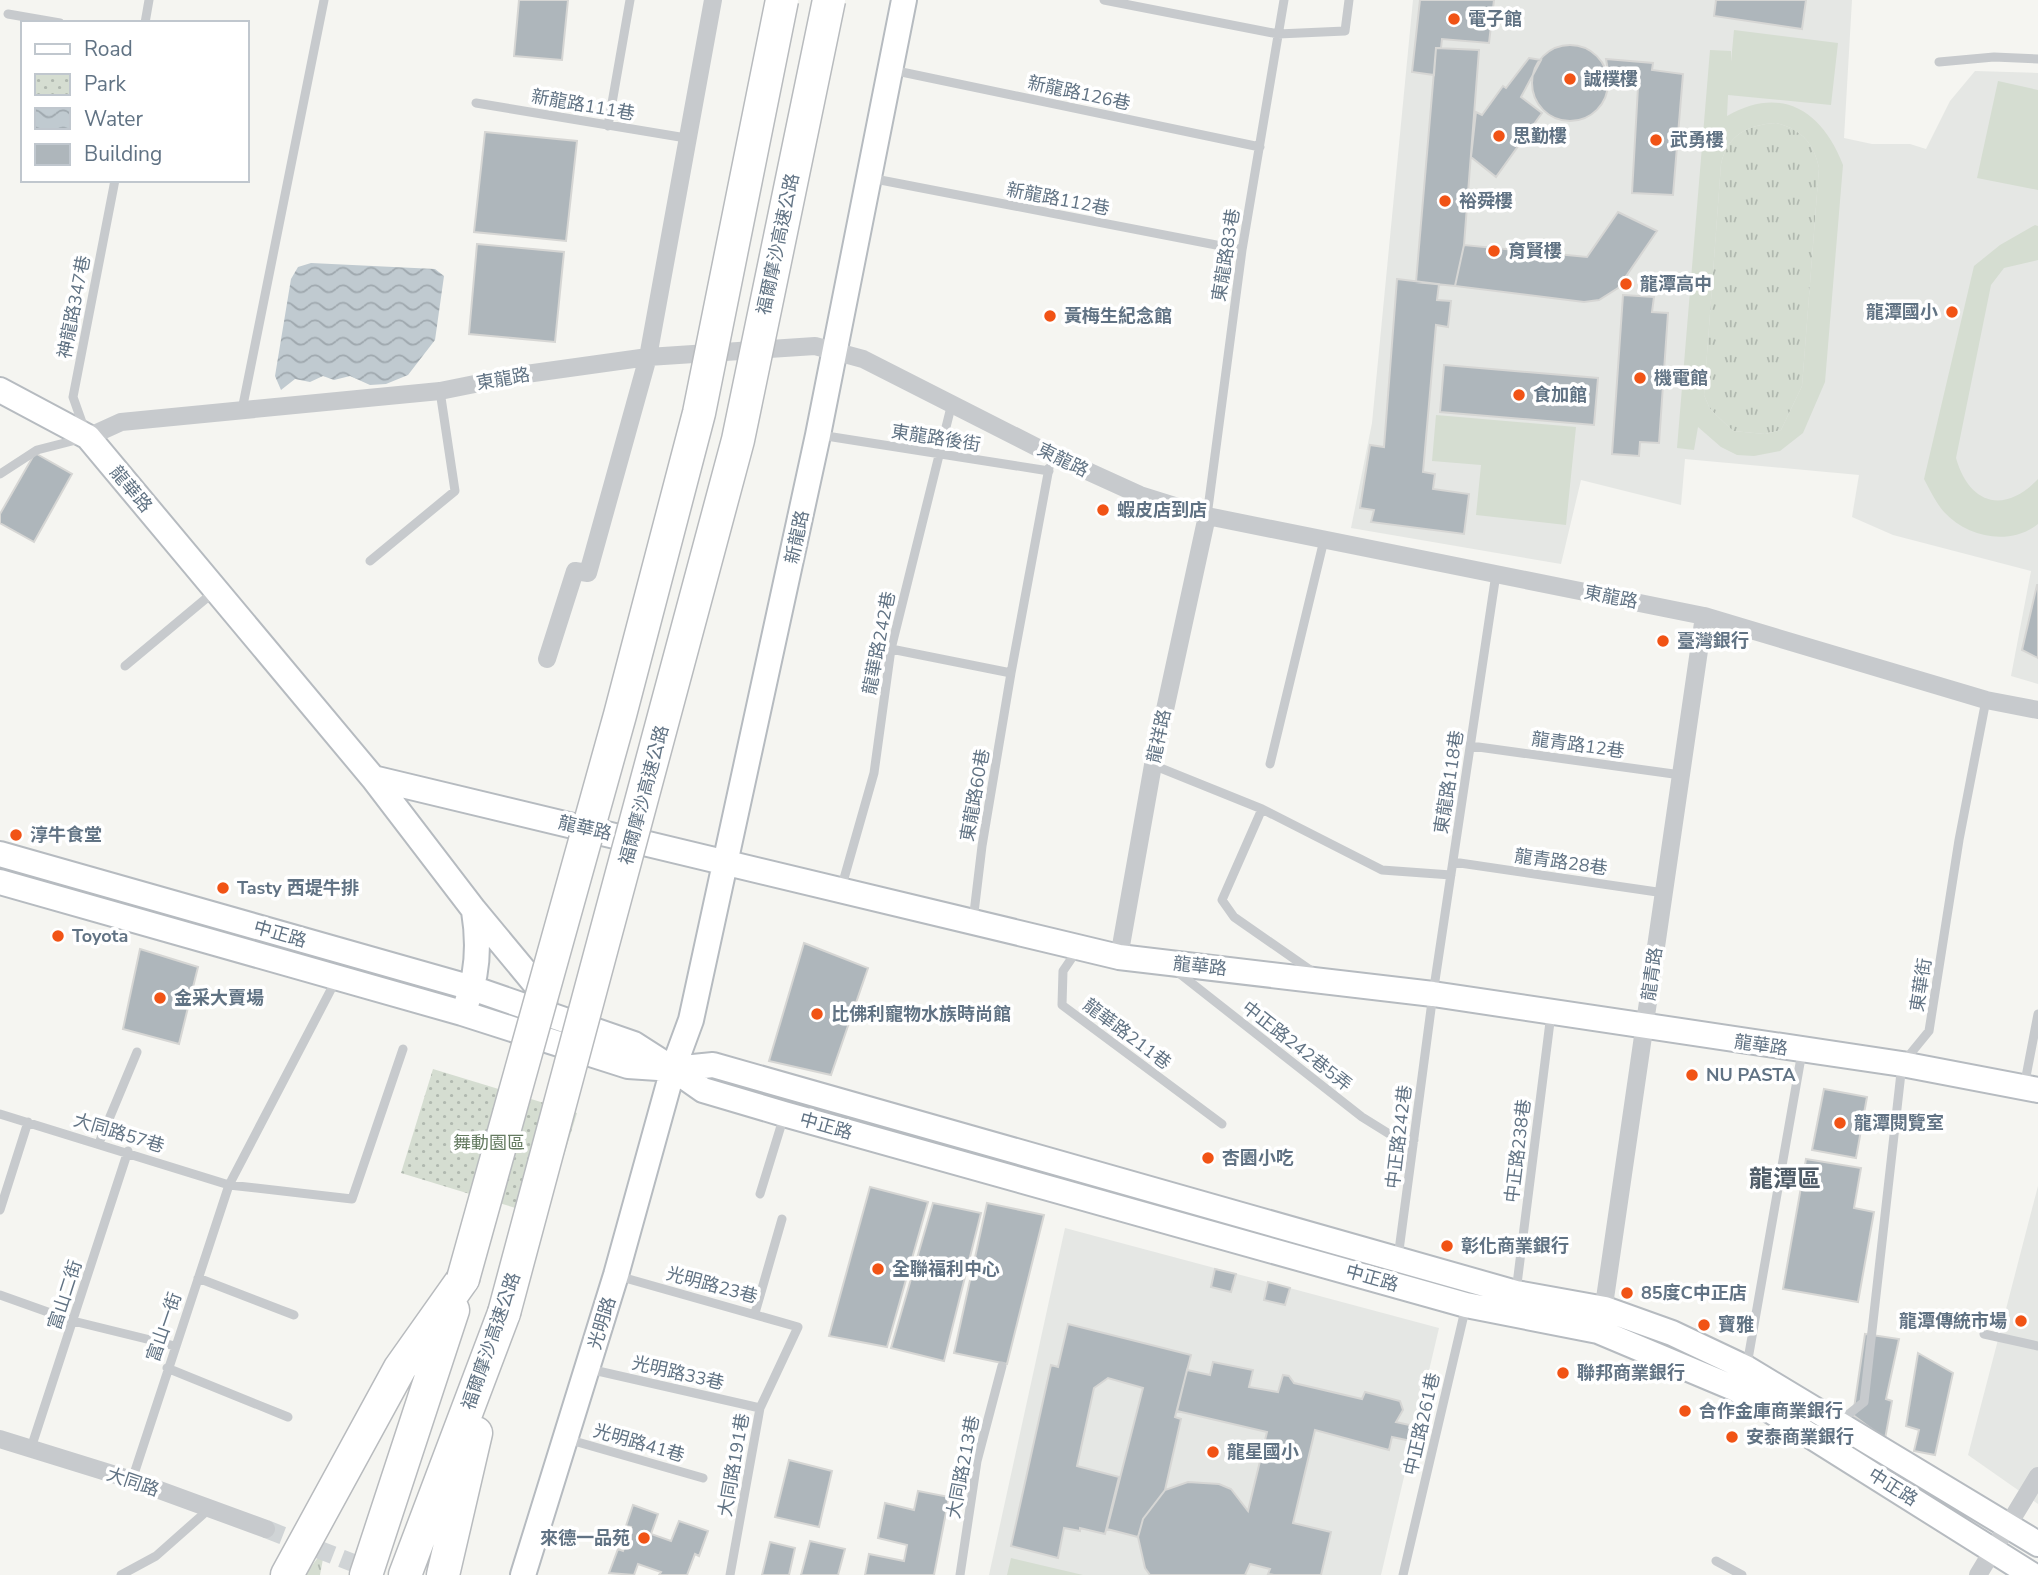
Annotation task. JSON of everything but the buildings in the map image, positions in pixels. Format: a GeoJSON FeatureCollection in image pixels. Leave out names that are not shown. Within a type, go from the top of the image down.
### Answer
{"type":"FeatureCollection","features":[{"type":"Feature","properties":{"kind":"highway"},"geometry":{"type":"LineString","coordinates":[[366,1575],[463,1279],[620,715],[699,413],[782,0]]}},
{"type":"Feature","properties":{"kind":"highway","name":"福爾摩沙高速公路"},"geometry":{"type":"LineString","coordinates":[[405,1575],[505,1313],[738,440],[830,0]]}},
{"type":"Feature","properties":{"kind":"highway"},"geometry":{"type":"LineString","coordinates":[[287,1575],[400,1368],[463,1279]]}},
{"type":"Feature","properties":{"kind":"highway"},"geometry":{"type":"LineString","coordinates":[[443,1575],[505,1313]]}},
{"type":"Feature","properties":{"kind":"street"},"geometry":{"type":"LineString","coordinates":[[547,659],[575,571],[588,573],[648,357],[713,0]]}},
{"type":"Feature","properties":{"kind":"street","name":"新龍路"},"geometry":{"type":"LineString","coordinates":[[673,1069],[691,1020],[727,862],[818,435],[904,0]]}},
{"type":"Feature","properties":{"kind":"street","name":"東龍路"},"geometry":{"type":"LineString","coordinates":[[88,437],[121,422],[440,391],[519,375],[648,357],[815,346],[863,359],[952,403],[1050,463],[1207,516],[1704,616],[1986,700],[2038,710]]}},
{"type":"Feature","properties":{"kind":"street","name":"龍華路"},"geometry":{"type":"LineString","coordinates":[[0,390],[88,437],[373,778],[474,910],[542,992],[546,1013]]}},
{"type":"Feature","properties":{"kind":"street","name":"龍祥路"},"geometry":{"type":"LineString","coordinates":[[1119,957],[1153,765],[1207,516]]}},
{"type":"Feature","properties":{"kind":"street","name":"龍青路"},"geometry":{"type":"LineString","coordinates":[[1602,1320],[1704,616]]}},
{"type":"Feature","properties":{"kind":"street","name":"龍華路"},"geometry":{"type":"LineString","coordinates":[[373,778],[1119,957],[1324,979],[1433,994],[1644,1028],[1902,1064],[2031,1090]]}},
{"type":"Feature","properties":{"kind":"street","name":"中正路"},"geometry":{"type":"LineString","coordinates":[[0,854],[472,988],[634,1044],[703,1090],[784,1114],[1466,1305],[1602,1320]]}},
{"type":"Feature","properties":{"kind":"street","name":"中正路"},"geometry":{"type":"LineString","coordinates":[[0,882],[462,1013],[628,1066],[673,1069],[713,1065],[1398,1259],[1602,1320],[1838,1422],[2001,1538],[2032,1575]]}},
{"type":"Feature","properties":{"kind":"street"},"geometry":{"type":"LineString","coordinates":[[462,1013],[472,988],[479,937],[474,910]]}},
{"type":"Feature","properties":{"kind":"street"},"geometry":{"type":"LineString","coordinates":[[540,1038],[546,1013]]}},
{"type":"Feature","properties":{"kind":"street","name":"光明路"},"geometry":{"type":"LineString","coordinates":[[523,1575],[617,1275],[673,1069]]}},
{"type":"Feature","properties":{"kind":"street"},"geometry":{"type":"LineString","coordinates":[[898,1146],[907,1121]]}},
{"type":"Feature","properties":{"kind":"street","name":"中正路"},"geometry":{"type":"LineString","coordinates":[[1741,1379],[2001,1538],[2038,1544]]}},
{"type":"Feature","properties":{"kind":"street","name":"大同路"},"geometry":{"type":"LineString","coordinates":[[0,1439],[132,1480],[266,1529]]}},
{"type":"Feature","properties":{"kind":"street"},"geometry":{"type":"LineString","coordinates":[[1978,1575],[2038,1476]]}},
{"type":"Feature","properties":{"kind":"lane"},"geometry":{"type":"LineString","coordinates":[[145,21],[149,0]]}},
{"type":"Feature","properties":{"kind":"lane"},"geometry":{"type":"LineString","coordinates":[[242,410],[324,0]]}},
{"type":"Feature","properties":{"kind":"lane"},"geometry":{"type":"LineString","coordinates":[[608,126],[630,0]]}},
{"type":"Feature","properties":{"kind":"lane"},"geometry":{"type":"LineString","coordinates":[[1104,0],[1278,34],[1345,31],[1349,0]]}},
{"type":"Feature","properties":{"kind":"lane","name":"東龍路83巷"},"geometry":{"type":"LineString","coordinates":[[1207,516],[1242,250],[1284,0]]}},
{"type":"Feature","properties":{"kind":"lane"},"geometry":{"type":"LineString","coordinates":[[8,14],[48,21]]}},
{"type":"Feature","properties":{"kind":"lane"},"geometry":{"type":"LineString","coordinates":[[1938,62],[1994,57],[2038,59]]}},
{"type":"Feature","properties":{"kind":"lane","name":"新龍路126巷"},"geometry":{"type":"LineString","coordinates":[[892,70],[1260,147]]}},
{"type":"Feature","properties":{"kind":"lane","name":"新龍路111巷"},"geometry":{"type":"LineString","coordinates":[[476,103],[686,138]]}},
{"type":"Feature","properties":{"kind":"lane","name":"新龍路112巷"},"geometry":{"type":"LineString","coordinates":[[868,178],[1242,250]]}},
{"type":"Feature","properties":{"kind":"lane","name":"神龍路347巷"},"geometry":{"type":"LineString","coordinates":[[88,437],[73,397],[115,182]]}},
{"type":"Feature","properties":{"kind":"lane"},"geometry":{"type":"LineString","coordinates":[[370,561],[456,492],[440,391]]}},
{"type":"Feature","properties":{"kind":"lane","name":"龍華路242巷"},"geometry":{"type":"LineString","coordinates":[[841,891],[874,773],[891,649],[952,403]]}},
{"type":"Feature","properties":{"kind":"lane","name":"東龍路後街"},"geometry":{"type":"LineString","coordinates":[[818,435],[939,455],[1050,463]]}},
{"type":"Feature","properties":{"kind":"lane"},"geometry":{"type":"LineString","coordinates":[[0,474],[37,450],[88,437]]}},
{"type":"Feature","properties":{"kind":"lane","name":"東龍路60巷"},"geometry":{"type":"LineString","coordinates":[[972,923],[982,846],[1050,463]]}},
{"type":"Feature","properties":{"kind":"lane"},"geometry":{"type":"LineString","coordinates":[[1270,764],[1324,540]]}},
{"type":"Feature","properties":{"kind":"lane","name":"東龍路118巷"},"geometry":{"type":"LineString","coordinates":[[1433,994],[1496,574]]}},
{"type":"Feature","properties":{"kind":"lane"},"geometry":{"type":"LineString","coordinates":[[125,666],[215,590]]}},
{"type":"Feature","properties":{"kind":"lane"},"geometry":{"type":"LineString","coordinates":[[891,649],[1012,673]]}},
{"type":"Feature","properties":{"kind":"lane","name":"東華街"},"geometry":{"type":"LineString","coordinates":[[1902,1064],[1930,1031],[1959,840],[1986,700]]}},
{"type":"Feature","properties":{"kind":"lane","name":"龍青路12巷"},"geometry":{"type":"LineString","coordinates":[[1471,746],[1681,775]]}},
{"type":"Feature","properties":{"kind":"lane"},"geometry":{"type":"LineString","coordinates":[[1153,765],[1262,809],[1382,870],[1451,875]]}},
{"type":"Feature","properties":{"kind":"lane"},"geometry":{"type":"LineString","coordinates":[[1262,809],[1222,900],[1234,917],[1324,979]]}},
{"type":"Feature","properties":{"kind":"lane","name":"龍青路28巷"},"geometry":{"type":"LineString","coordinates":[[1453,862],[1664,893]]}},
{"type":"Feature","properties":{"kind":"lane","name":"龍華路211巷"},"geometry":{"type":"LineString","coordinates":[[1079,949],[1063,971],[1062,1005],[1222,1124]]}},
{"type":"Feature","properties":{"kind":"lane","name":"富山一街"},"geometry":{"type":"LineString","coordinates":[[132,1480],[229,1185],[347,954]]}},
{"type":"Feature","properties":{"kind":"lane","name":"中正路242巷5弄"},"geometry":{"type":"LineString","coordinates":[[1165,963],[1362,1117],[1399,1140],[1414,1140]]}},
{"type":"Feature","properties":{"kind":"lane","name":"中正路242巷"},"geometry":{"type":"LineString","coordinates":[[1394,1284],[1433,994]]}},
{"type":"Feature","properties":{"kind":"lane","name":"中正路238巷"},"geometry":{"type":"LineString","coordinates":[[1516,1293],[1551,1012]]}},
{"type":"Feature","properties":{"kind":"lane"},"geometry":{"type":"LineString","coordinates":[[2031,1090],[2038,1014]]}},
{"type":"Feature","properties":{"kind":"lane","name":"大同路57巷"},"geometry":{"type":"LineString","coordinates":[[0,1114],[128,1151],[229,1185],[352,1199],[403,1049]]}},
{"type":"Feature","properties":{"kind":"lane"},"geometry":{"type":"LineString","coordinates":[[1741,1379],[1802,1051]]}},
{"type":"Feature","properties":{"kind":"lane"},"geometry":{"type":"LineString","coordinates":[[99,1143],[137,1052]]}},
{"type":"Feature","properties":{"kind":"lane"},"geometry":{"type":"LineString","coordinates":[[1838,1422],[1864,1402],[1902,1064]]}},
{"type":"Feature","properties":{"kind":"lane"},"geometry":{"type":"LineString","coordinates":[[760,1194],[784,1114]]}},
{"type":"Feature","properties":{"kind":"lane"},"geometry":{"type":"LineString","coordinates":[[0,1210],[28,1122]]}},
{"type":"Feature","properties":{"kind":"lane","name":"富山二街"},"geometry":{"type":"LineString","coordinates":[[31,1448],[128,1151]]}},
{"type":"Feature","properties":{"kind":"lane"},"geometry":{"type":"LineString","coordinates":[[755,1313],[782,1219]]}},
{"type":"Feature","properties":{"kind":"lane","name":"光明路23巷"},"geometry":{"type":"LineString","coordinates":[[617,1275],[798,1327]]}},
{"type":"Feature","properties":{"kind":"lane"},"geometry":{"type":"LineString","coordinates":[[198,1278],[294,1315]]}},
{"type":"Feature","properties":{"kind":"lane","name":"中正路261巷"},"geometry":{"type":"LineString","coordinates":[[1403,1575],[1472,1281]]}},
{"type":"Feature","properties":{"kind":"lane"},"geometry":{"type":"LineString","coordinates":[[0,1295],[73,1321],[175,1346]]}},
{"type":"Feature","properties":{"kind":"lane","name":"大同路191巷"},"geometry":{"type":"LineString","coordinates":[[730,1575],[760,1408],[798,1327]]}},
{"type":"Feature","properties":{"kind":"lane"},"geometry":{"type":"LineString","coordinates":[[1984,1334],[2038,1346]]}},
{"type":"Feature","properties":{"kind":"lane","name":"大同路213巷"},"geometry":{"type":"LineString","coordinates":[[960,1575],[977,1461],[1002,1366]]}},
{"type":"Feature","properties":{"kind":"lane"},"geometry":{"type":"LineString","coordinates":[[167,1368],[288,1417]]}},
{"type":"Feature","properties":{"kind":"lane","name":"光明路33巷"},"geometry":{"type":"LineString","coordinates":[[588,1369],[760,1408]]}},
{"type":"Feature","properties":{"kind":"lane","name":"光明路41巷"},"geometry":{"type":"LineString","coordinates":[[567,1439],[703,1478]]}},
{"type":"Feature","properties":{"kind":"lane"},"geometry":{"type":"LineString","coordinates":[[121,1575],[156,1556],[208,1510]]}},
{"type":"Feature","properties":{"kind":"lane"},"geometry":{"type":"LineString","coordinates":[[1716,1561],[1742,1575]]}},
{"type":"Feature","properties":{"kind":"shaded area","name":"龍潭高中"},"geometry":{"type":"Polygon","coordinates":[[[1413,0],[1852,0],[1844,138],[1872,144],[1910,144],[1926,149],[1950,101],[1975,71],[2038,73],[2038,684],[2011,676],[2031,571],[1893,535],[1852,517],[1859,475],[1685,459],[1681,505],[1581,480],[1561,564],[1351,528],[1372,423],[1413,0]]]}},
{"type":"Feature","properties":{"kind":"shaded area","name":"龍潭傳統市場"},"geometry":{"type":"Polygon","coordinates":[[[2038,1186],[2038,1504],[1968,1455],[2038,1186]]]}},
{"type":"Feature","properties":{"kind":"shaded area","name":"龍星國小"},"geometry":{"type":"Polygon","coordinates":[[[1065,1228],[1439,1328],[1381,1575],[989,1575],[1065,1228]]]}},
{"type":"Feature","properties":{"kind":"green space"},"geometry":{"type":"Polygon","coordinates":[[[1734,30],[1838,43],[1831,105],[1728,95],[1727,116],[1765,103],[1782,103],[1797,108],[1824,130],[1843,165],[1825,382],[1803,433],[1780,451],[1754,456],[1737,455],[1721,447],[1698,427],[1694,450],[1677,448],[1710,50],[1731,51],[1731,62],[1734,30]],[[1766,124],[1741,133],[1729,145],[1721,164],[1704,395],[1710,409],[1733,431],[1765,434],[1781,430],[1802,386],[1819,168],[1810,144],[1799,133],[1785,126],[1766,124]]]}},
{"type":"Feature","properties":{"kind":"green space"},"geometry":{"type":"Polygon","coordinates":[[[1998,81],[2038,90],[2038,190],[1977,178],[1998,81]]]}},
{"type":"Feature","properties":{"kind":"green space"},"geometry":{"type":"Polygon","coordinates":[[[1776,123],[1793,129],[1805,138],[1814,151],[1819,168],[1802,386],[1781,430],[1765,434],[1733,431],[1710,409],[1704,395],[1721,164],[1734,138],[1748,129],[1776,123]]]}},
{"type":"Feature","properties":{"kind":"green space"},"geometry":{"type":"Polygon","coordinates":[[[2035,225],[2038,226],[2038,260],[2004,268],[1991,285],[1956,458],[1970,486],[1989,499],[2013,497],[2038,479],[2038,524],[2015,535],[1990,536],[1965,528],[1954,521],[1938,505],[1924,479],[1974,266],[2000,245],[2035,225]]]}},
{"type":"Feature","properties":{"kind":"green space"},"geometry":{"type":"Polygon","coordinates":[[[1436,415],[1576,427],[1566,525],[1476,515],[1481,465],[1432,461],[1436,415]]]}},
{"type":"Feature","properties":{"kind":"green space","name":"舞動園區"},"geometry":{"type":"Polygon","coordinates":[[[433,1069],[577,1113],[545,1217],[401,1173],[433,1069]]]}},
{"type":"Feature","properties":{"kind":"green space"},"geometry":{"type":"Polygon","coordinates":[[[325,1548],[320,1575],[305,1575],[325,1548]]]}},
{"type":"Feature","properties":{"kind":"green space"},"geometry":{"type":"Polygon","coordinates":[[[1011,1558],[1083,1575],[1007,1575],[1011,1558]]]}},
{"type":"Feature","properties":{"kind":"water"},"geometry":{"type":"Polygon","coordinates":[[[311,263],[435,269],[444,276],[435,340],[408,375],[386,384],[370,385],[350,376],[334,380],[323,376],[310,382],[295,379],[281,390],[275,376],[291,279],[298,267],[311,263]]]}},
{"type":"Feature","properties":{"kind":"tunnel"},"geometry":{"type":"LineString","coordinates":[[266,1529],[384,1575]]}},
{"type":"Feature","properties":{"kind":"place","name":"電子館"},"geometry":{"type":"Point","coordinates":[1454,19]}},
{"type":"Feature","properties":{"kind":"place","name":"誠樸樓"},"geometry":{"type":"Point","coordinates":[1570,79]}},
{"type":"Feature","properties":{"kind":"place","name":"思勤樓"},"geometry":{"type":"Point","coordinates":[1499,136]}},
{"type":"Feature","properties":{"kind":"place","name":"武勇樓"},"geometry":{"type":"Point","coordinates":[1656,140]}},
{"type":"Feature","properties":{"kind":"place","name":"裕舜樓"},"geometry":{"type":"Point","coordinates":[1445,201]}},
{"type":"Feature","properties":{"kind":"place","name":"育賢樓"},"geometry":{"type":"Point","coordinates":[1494,251]}},
{"type":"Feature","properties":{"kind":"place","name":"龍潭高中"},"geometry":{"type":"Point","coordinates":[1626,284]}},
{"type":"Feature","properties":{"kind":"place","name":"龍潭國小"},"geometry":{"type":"Point","coordinates":[1952,312]}},
{"type":"Feature","properties":{"kind":"place","name":"黃梅生紀念館"},"geometry":{"type":"Point","coordinates":[1050,316]}},
{"type":"Feature","properties":{"kind":"place","name":"機電館"},"geometry":{"type":"Point","coordinates":[1640,378]}},
{"type":"Feature","properties":{"kind":"place","name":"食加館"},"geometry":{"type":"Point","coordinates":[1519,395]}},
{"type":"Feature","properties":{"kind":"place","name":"蝦皮店到店"},"geometry":{"type":"Point","coordinates":[1103,510]}},
{"type":"Feature","properties":{"kind":"place","name":"臺灣銀行"},"geometry":{"type":"Point","coordinates":[1663,641]}},
{"type":"Feature","properties":{"kind":"place","name":"淳牛食堂"},"geometry":{"type":"Point","coordinates":[16,835]}},
{"type":"Feature","properties":{"kind":"place","name":"Tasty 西堤牛排"},"geometry":{"type":"Point","coordinates":[223,888]}},
{"type":"Feature","properties":{"kind":"place","name":"Toyota"},"geometry":{"type":"Point","coordinates":[58,936]}},
{"type":"Feature","properties":{"kind":"place","name":"金采大賣場"},"geometry":{"type":"Point","coordinates":[160,998]}},
{"type":"Feature","properties":{"kind":"place","name":"比佛利寵物水族時尚館"},"geometry":{"type":"Point","coordinates":[817,1014]}},
{"type":"Feature","properties":{"kind":"place","name":"NU PASTA"},"geometry":{"type":"Point","coordinates":[1692,1075]}},
{"type":"Feature","properties":{"kind":"place","name":"龍潭閱覽室"},"geometry":{"type":"Point","coordinates":[1840,1123]}},
{"type":"Feature","properties":{"kind":"place","name":"杏園小吃"},"geometry":{"type":"Point","coordinates":[1208,1158]}},
{"type":"Feature","properties":{"kind":"place","name":"彰化商業銀行"},"geometry":{"type":"Point","coordinates":[1447,1246]}},
{"type":"Feature","properties":{"kind":"place","name":"全聯福利中心"},"geometry":{"type":"Point","coordinates":[878,1269]}},
{"type":"Feature","properties":{"kind":"place","name":"85度C中正店"},"geometry":{"type":"Point","coordinates":[1627,1293]}},
{"type":"Feature","properties":{"kind":"place","name":"龍潭傳統市場"},"geometry":{"type":"Point","coordinates":[2021,1321]}},
{"type":"Feature","properties":{"kind":"place","name":"寶雅"},"geometry":{"type":"Point","coordinates":[1704,1325]}},
{"type":"Feature","properties":{"kind":"place","name":"聯邦商業銀行"},"geometry":{"type":"Point","coordinates":[1563,1373]}},
{"type":"Feature","properties":{"kind":"place","name":"合作金庫商業銀行"},"geometry":{"type":"Point","coordinates":[1685,1411]}},
{"type":"Feature","properties":{"kind":"place","name":"安泰商業銀行"},"geometry":{"type":"Point","coordinates":[1732,1437]}},
{"type":"Feature","properties":{"kind":"place","name":"龍星國小"},"geometry":{"type":"Point","coordinates":[1213,1452]}},
{"type":"Feature","properties":{"kind":"place","name":"來德一品苑"},"geometry":{"type":"Point","coordinates":[644,1538]}},
{"type":"Feature","properties":{"kind":"district","name":"龍潭區"},"geometry":{"type":"Point","coordinates":[1785,1179]}}]}
